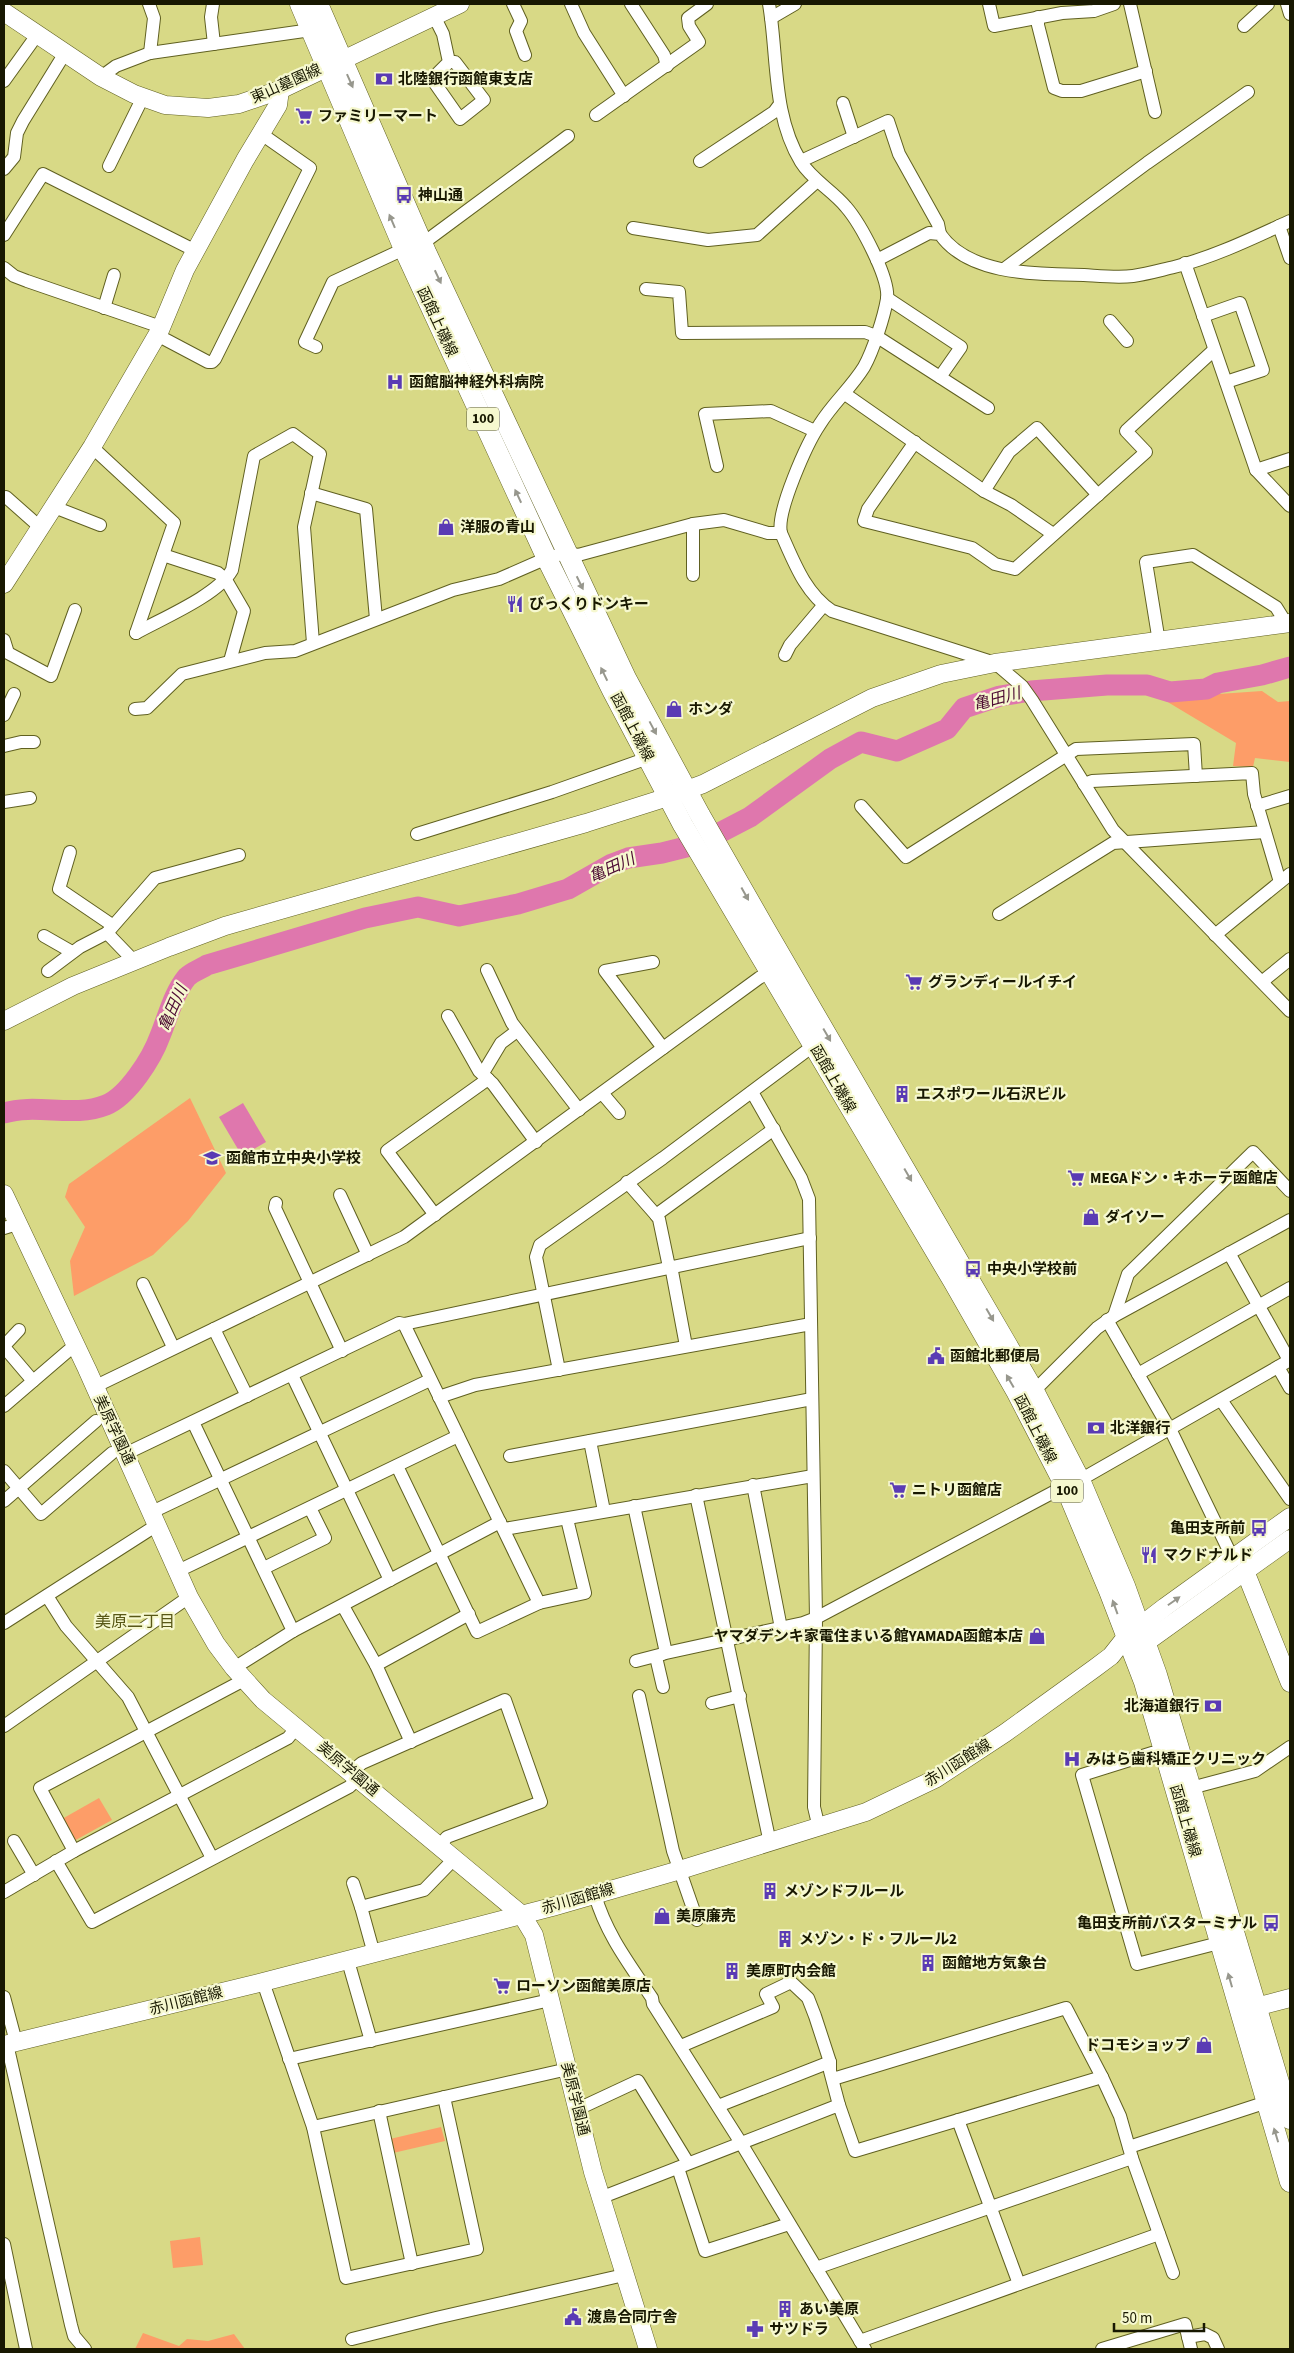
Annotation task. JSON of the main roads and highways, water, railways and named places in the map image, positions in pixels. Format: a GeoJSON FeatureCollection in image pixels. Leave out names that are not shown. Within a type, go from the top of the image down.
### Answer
{"type":"FeatureCollection","features":[{"type":"Feature","properties":{"kind":"main road","name":"函館上磯線"},"geometry":{"type":"LineString","coordinates":[[300,4],[311,30],[334,63]]}},
{"type":"Feature","properties":{"kind":"main road","name":"函館上磯線"},"geometry":{"type":"LineString","coordinates":[[318,4],[334,63],[413,247],[556,555],[612,690],[648,758],[678,794]]}},
{"type":"Feature","properties":{"kind":"main road","name":"函館上磯線"},"geometry":{"type":"LineString","coordinates":[[556,555],[626,678],[678,794],[692,820],[704,862],[777,967],[1034,1391],[1072,1483]]}},
{"type":"Feature","properties":{"kind":"main road","name":"函館上磯線"},"geometry":{"type":"LineString","coordinates":[[692,820],[721,852],[813,1046],[1072,1483],[1125,1586],[1136,1640],[1219,1943],[1289,2110]]}},
{"type":"Feature","properties":{"kind":"main road","name":"函館上磯線"},"geometry":{"type":"LineString","coordinates":[[1136,1640],[1191,1788],[1248,2009],[1267,2102],[1290,2182]]}},
{"type":"Feature","properties":{"kind":"waterway","name":"亀田川"},"geometry":{"type":"LineString","coordinates":[[4,1113],[29,1109],[68,1111],[93,1109],[106,1105],[123,1094],[151,1055],[174,998],[182,984],[189,975],[207,965],[365,918],[418,907],[459,916],[518,904],[568,889],[612,864],[628,858],[662,853],[698,844],[750,817],[830,759],[861,742],[897,751],[947,729],[964,708],[1000,696],[1031,691],[1107,685],[1147,685],[1170,692],[1206,689],[1218,683],[1262,675],[1290,667]]}},
{"type":"Feature","properties":{"kind":"place","name":"北陸銀行函館東支店"},"geometry":{"type":"Point","coordinates":[384,79]}},
{"type":"Feature","properties":{"kind":"place","name":"ファミリーマート"},"geometry":{"type":"Point","coordinates":[304,116]}},
{"type":"Feature","properties":{"kind":"place","name":"神山通"},"geometry":{"type":"Point","coordinates":[404,195]}},
{"type":"Feature","properties":{"kind":"place","name":"函館脳神経外科病院"},"geometry":{"type":"Point","coordinates":[395,382]}},
{"type":"Feature","properties":{"kind":"place","name":"洋服の青山"},"geometry":{"type":"Point","coordinates":[446,527]}},
{"type":"Feature","properties":{"kind":"place","name":"びっくりドンキー"},"geometry":{"type":"Point","coordinates":[515,604]}},
{"type":"Feature","properties":{"kind":"place","name":"ホンダ"},"geometry":{"type":"Point","coordinates":[674,709]}},
{"type":"Feature","properties":{"kind":"place","name":"グランディールイチイ"},"geometry":{"type":"Point","coordinates":[914,982]}},
{"type":"Feature","properties":{"kind":"place","name":"エスポワール石沢ビル"},"geometry":{"type":"Point","coordinates":[902,1094]}},
{"type":"Feature","properties":{"kind":"place","name":"函館市立中央小学校"},"geometry":{"type":"Point","coordinates":[212,1158]}},
{"type":"Feature","properties":{"kind":"place","name":"MEGAドン・キホーテ函館店"},"geometry":{"type":"Point","coordinates":[1076,1178]}},
{"type":"Feature","properties":{"kind":"place","name":"ダイソー"},"geometry":{"type":"Point","coordinates":[1091,1217]}},
{"type":"Feature","properties":{"kind":"place","name":"中央小学校前"},"geometry":{"type":"Point","coordinates":[973,1269]}},
{"type":"Feature","properties":{"kind":"place","name":"函館北郵便局"},"geometry":{"type":"Point","coordinates":[936,1356]}},
{"type":"Feature","properties":{"kind":"place","name":"北洋銀行"},"geometry":{"type":"Point","coordinates":[1096,1428]}},
{"type":"Feature","properties":{"kind":"place","name":"ニトリ函館店"},"geometry":{"type":"Point","coordinates":[898,1490]}},
{"type":"Feature","properties":{"kind":"place","name":"亀田支所前"},"geometry":{"type":"Point","coordinates":[1259,1528]}},
{"type":"Feature","properties":{"kind":"place","name":"マクドナルド"},"geometry":{"type":"Point","coordinates":[1149,1555]}},
{"type":"Feature","properties":{"kind":"place","name":"ヤマダデンキ家電住まいる館YAMADA函館本店"},"geometry":{"type":"Point","coordinates":[1037,1636]}},
{"type":"Feature","properties":{"kind":"place","name":"北海道銀行"},"geometry":{"type":"Point","coordinates":[1213,1706]}},
{"type":"Feature","properties":{"kind":"place","name":"みはら歯科矯正クリニック"},"geometry":{"type":"Point","coordinates":[1072,1759]}},
{"type":"Feature","properties":{"kind":"place","name":"メゾンドフルール"},"geometry":{"type":"Point","coordinates":[770,1891]}},
{"type":"Feature","properties":{"kind":"place","name":"美原廉売"},"geometry":{"type":"Point","coordinates":[662,1916]}},
{"type":"Feature","properties":{"kind":"place","name":"亀田支所前バスターミナル"},"geometry":{"type":"Point","coordinates":[1271,1923]}},
{"type":"Feature","properties":{"kind":"place","name":"メゾン・ド・フルール2"},"geometry":{"type":"Point","coordinates":[785,1939]}},
{"type":"Feature","properties":{"kind":"place","name":"函館地方気象台"},"geometry":{"type":"Point","coordinates":[928,1963]}},
{"type":"Feature","properties":{"kind":"place","name":"美原町内会館"},"geometry":{"type":"Point","coordinates":[732,1971]}},
{"type":"Feature","properties":{"kind":"place","name":"ローソン函館美原店"},"geometry":{"type":"Point","coordinates":[502,1986]}},
{"type":"Feature","properties":{"kind":"place","name":"ドコモショップ"},"geometry":{"type":"Point","coordinates":[1204,2045]}},
{"type":"Feature","properties":{"kind":"place","name":"あい美原"},"geometry":{"type":"Point","coordinates":[785,2309]}},
{"type":"Feature","properties":{"kind":"place","name":"渡島合同庁舎"},"geometry":{"type":"Point","coordinates":[573,2317]}},
{"type":"Feature","properties":{"kind":"place","name":"サツドラ"},"geometry":{"type":"Point","coordinates":[755,2329]}},
{"type":"Feature","properties":{"kind":"district","name":"美原二丁目"},"geometry":{"type":"Point","coordinates":[135,1622]}}]}
